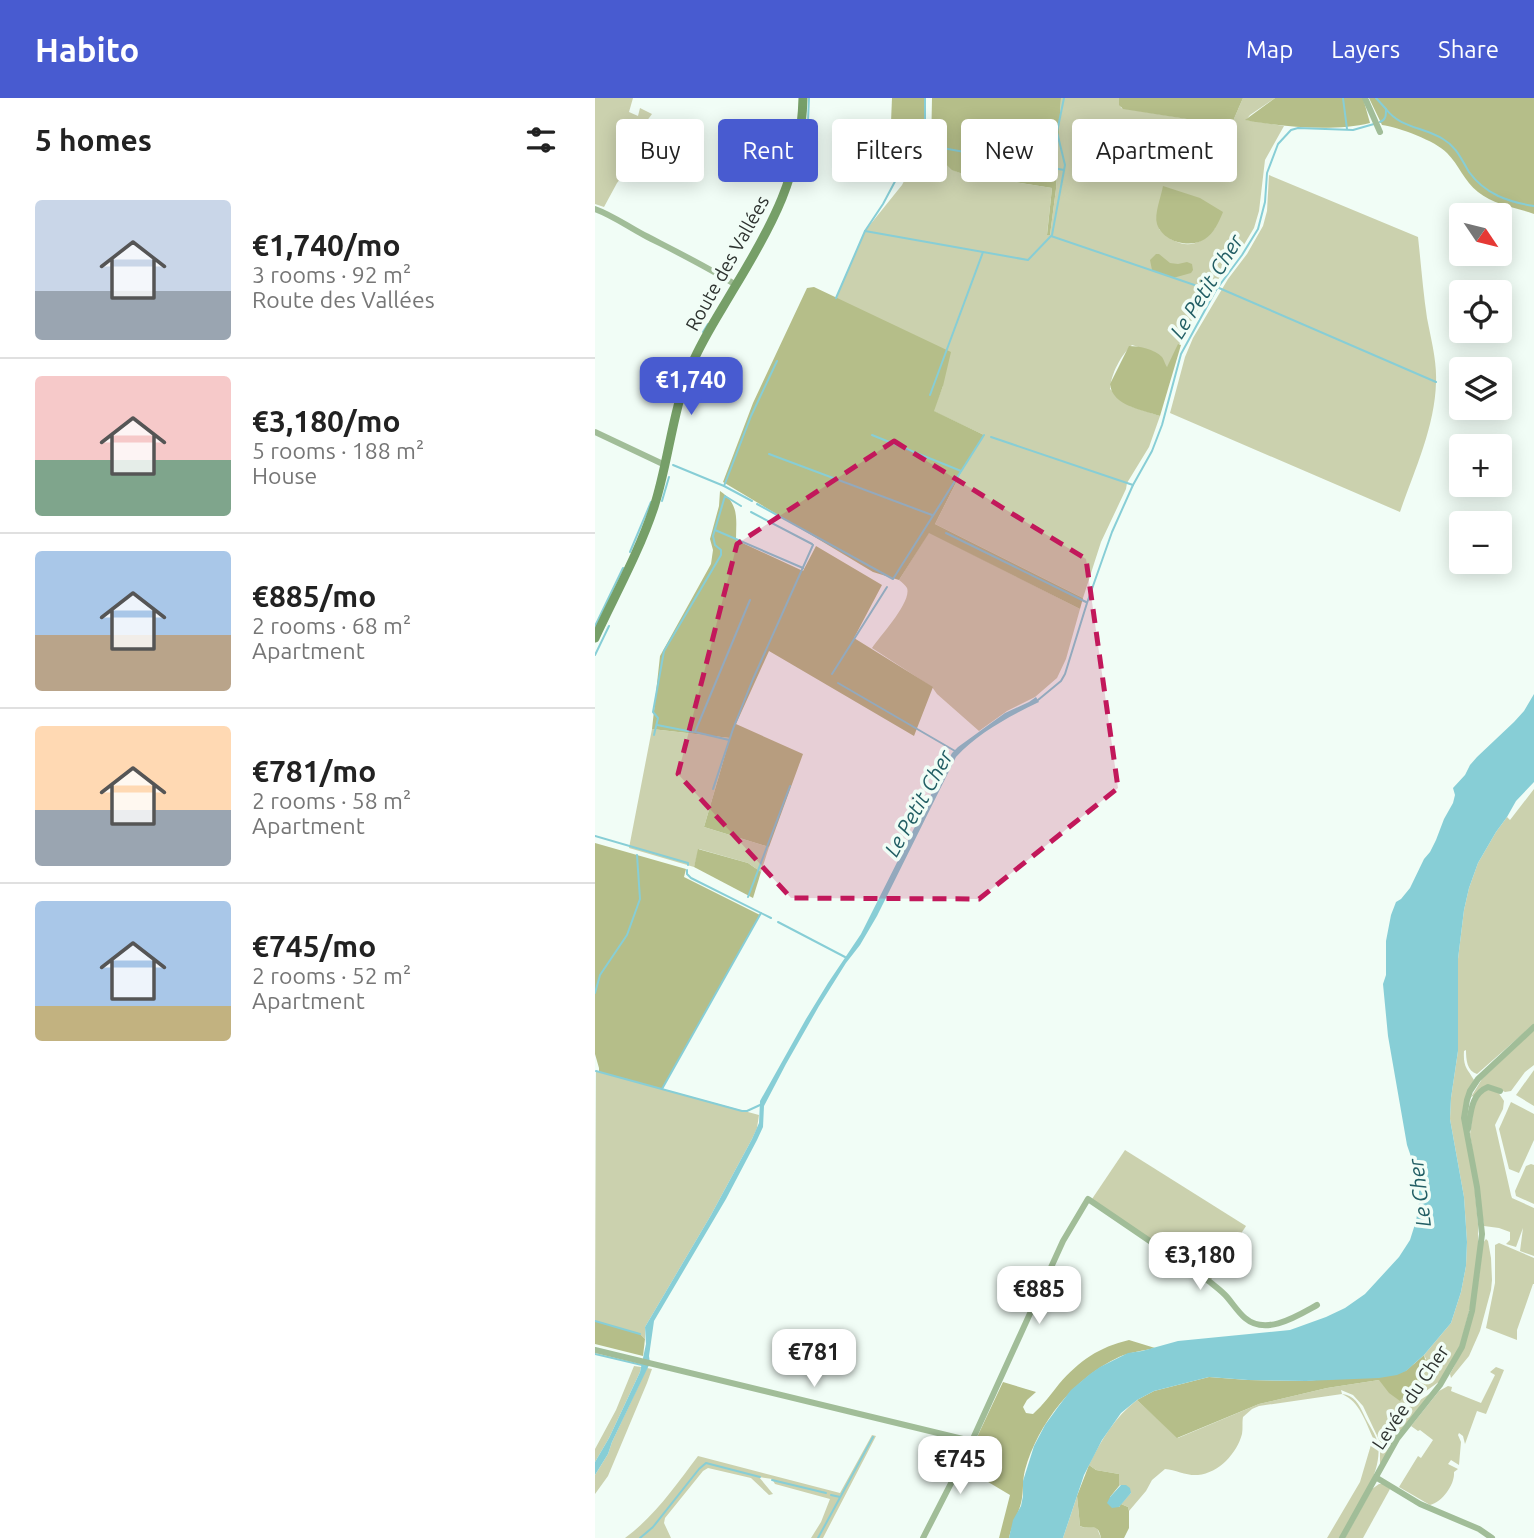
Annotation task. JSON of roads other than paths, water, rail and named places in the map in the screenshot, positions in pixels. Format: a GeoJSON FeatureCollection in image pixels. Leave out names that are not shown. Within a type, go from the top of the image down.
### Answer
{"type":"FeatureCollection","features":[{"type":"Feature","properties":{"kind":"main road","name":"Route des Vallées"},"geometry":{"type":"LineString","coordinates":[[595,638],[654,507],[689,372],[705,337],[767,233],[785,194],[799,142],[803,98]]}},
{"type":"Feature","properties":{"kind":"street"},"geometry":{"type":"LineString","coordinates":[[1365,98],[1380,132]]}},
{"type":"Feature","properties":{"kind":"street"},"geometry":{"type":"LineString","coordinates":[[595,209],[736,285]]}},
{"type":"Feature","properties":{"kind":"street"},"geometry":{"type":"LineString","coordinates":[[595,432],[665,465]]}},
{"type":"Feature","properties":{"kind":"street"},"geometry":{"type":"LineString","coordinates":[[1470,1101],[1470,1091],[1478,1079],[1534,1027]]}},
{"type":"Feature","properties":{"kind":"street"},"geometry":{"type":"LineString","coordinates":[[1470,1101],[1486,1088],[1500,1091]]}},
{"type":"Feature","properties":{"kind":"street","name":"Levée du Cher"},"geometry":{"type":"LineString","coordinates":[[1342,1538],[1397,1439],[1450,1371],[1466,1337],[1482,1234],[1468,1134],[1470,1101]]}},
{"type":"Feature","properties":{"kind":"street"},"geometry":{"type":"LineString","coordinates":[[923,1538],[1063,1241],[1088,1199],[1210,1282],[1251,1322],[1259,1325],[1273,1324],[1293,1318],[1317,1305]]}},
{"type":"Feature","properties":{"kind":"street"},"geometry":{"type":"LineString","coordinates":[[595,1350],[971,1441]]}},
{"type":"Feature","properties":{"kind":"street"},"geometry":{"type":"LineString","coordinates":[[1377,1478],[1420,1504],[1492,1538]]}},
{"type":"Feature","properties":{"kind":"water","name":"Le Cher"},"geometry":{"type":"Polygon","coordinates":[[[1534,694],[1534,782],[1516,801],[1478,863],[1464,910],[1458,959],[1458,1051],[1450,1119],[1464,1197],[1467,1242],[1461,1292],[1451,1323],[1424,1355],[1406,1371],[1397,1375],[1306,1381],[1209,1377],[1154,1391],[1121,1413],[1102,1440],[1084,1475],[1063,1538],[1009,1538],[1013,1520],[1021,1506],[1023,1481],[1034,1446],[1045,1425],[1071,1390],[1090,1374],[1128,1353],[1178,1341],[1290,1330],[1326,1317],[1365,1294],[1399,1257],[1410,1240],[1419,1203],[1419,1180],[1407,1145],[1388,1036],[1383,984],[1391,915],[1396,902],[1410,888],[1436,840],[1453,803],[1453,788],[1477,757],[1524,711],[1534,694]]]}},
{"type":"Feature","properties":{"kind":"water"},"geometry":{"type":"Polygon","coordinates":[[[1036,697],[1039,702],[984,733],[956,757],[877,916],[819,1006],[764,1106],[763,1127],[726,1199],[654,1321],[650,1363],[608,1454],[595,1475],[595,1462],[640,1372],[646,1344],[645,1327],[752,1139],[759,1123],[760,1101],[806,1019],[861,934],[952,753],[1005,713],[1036,697]]]}},
{"type":"Feature","properties":{"kind":"water"},"geometry":{"type":"Polygon","coordinates":[[[1121,1485],[1130,1488],[1131,1493],[1119,1507],[1112,1508],[1107,1503],[1121,1485]]]}},
{"type":"Feature","properties":{"kind":"waterway"},"geometry":{"type":"LineString","coordinates":[[808,119],[809,98]]}},
{"type":"Feature","properties":{"kind":"waterway"},"geometry":{"type":"LineString","coordinates":[[836,298],[865,231],[883,204],[916,142],[925,145],[928,140],[925,98]]}},
{"type":"Feature","properties":{"kind":"waterway"},"geometry":{"type":"LineString","coordinates":[[1052,235],[1065,165],[1057,132],[1064,98]]}},
{"type":"Feature","properties":{"kind":"waterway"},"geometry":{"type":"LineString","coordinates":[[1343,98],[1347,129]]}},
{"type":"Feature","properties":{"kind":"waterway","name":"Le Petit Cher"},"geometry":{"type":"LineString","coordinates":[[1376,98],[1386,109],[1385,119],[1380,122]]}},
{"type":"Feature","properties":{"kind":"waterway"},"geometry":{"type":"LineString","coordinates":[[1386,109],[1405,124],[1448,142],[1482,186],[1506,199],[1534,206]]}},
{"type":"Feature","properties":{"kind":"waterway","name":"Le Petit Cher"},"geometry":{"type":"LineString","coordinates":[[1038,700],[1061,681],[1065,674],[1112,532],[1162,425],[1181,354],[1216,290],[1258,229],[1265,202],[1267,173],[1278,144],[1291,130],[1298,128],[1353,130],[1374,124]]}},
{"type":"Feature","properties":{"kind":"waterway"},"geometry":{"type":"LineString","coordinates":[[947,149],[1064,170]]}},
{"type":"Feature","properties":{"kind":"waterway"},"geometry":{"type":"LineString","coordinates":[[865,231],[1028,260],[1051,236],[1215,292]]}},
{"type":"Feature","properties":{"kind":"waterway"},"geometry":{"type":"LineString","coordinates":[[930,395],[983,252]]}},
{"type":"Feature","properties":{"kind":"waterway"},"geometry":{"type":"LineString","coordinates":[[1219,288],[1436,382]]}},
{"type":"Feature","properties":{"kind":"waterway"},"geometry":{"type":"LineString","coordinates":[[703,332],[708,324]]}},
{"type":"Feature","properties":{"kind":"waterway"},"geometry":{"type":"LineString","coordinates":[[724,486],[751,416],[777,361]]}},
{"type":"Feature","properties":{"kind":"waterway"},"geometry":{"type":"LineString","coordinates":[[872,435],[961,471]]}},
{"type":"Feature","properties":{"kind":"waterway"},"geometry":{"type":"LineString","coordinates":[[757,504],[893,579],[984,435]]}},
{"type":"Feature","properties":{"kind":"waterway"},"geometry":{"type":"LineString","coordinates":[[991,437],[1133,485]]}},
{"type":"Feature","properties":{"kind":"waterway"},"geometry":{"type":"LineString","coordinates":[[769,454],[932,515]]}},
{"type":"Feature","properties":{"kind":"waterway"},"geometry":{"type":"LineString","coordinates":[[673,465],[752,501]]}},
{"type":"Feature","properties":{"kind":"waterway"},"geometry":{"type":"LineString","coordinates":[[662,501],[669,477]]}},
{"type":"Feature","properties":{"kind":"waterway"},"geometry":{"type":"LineString","coordinates":[[654,735],[658,718],[653,712],[664,651],[721,555],[713,536],[725,496],[741,506]]}},
{"type":"Feature","properties":{"kind":"waterway"},"geometry":{"type":"LineString","coordinates":[[630,552],[651,502]]}},
{"type":"Feature","properties":{"kind":"waterway"},"geometry":{"type":"LineString","coordinates":[[751,512],[812,544]]}},
{"type":"Feature","properties":{"kind":"waterway"},"geometry":{"type":"LineString","coordinates":[[715,530],[803,568]]}},
{"type":"Feature","properties":{"kind":"waterway"},"geometry":{"type":"LineString","coordinates":[[946,533],[1086,602]]}},
{"type":"Feature","properties":{"kind":"waterway"},"geometry":{"type":"LineString","coordinates":[[713,789],[753,679],[813,545]]}},
{"type":"Feature","properties":{"kind":"waterway"},"geometry":{"type":"LineString","coordinates":[[595,626],[623,568]]}},
{"type":"Feature","properties":{"kind":"waterway"},"geometry":{"type":"LineString","coordinates":[[832,674],[887,587]]}},
{"type":"Feature","properties":{"kind":"waterway"},"geometry":{"type":"LineString","coordinates":[[729,740],[695,732],[750,600]]}},
{"type":"Feature","properties":{"kind":"waterway"},"geometry":{"type":"LineString","coordinates":[[595,655],[609,626]]}},
{"type":"Feature","properties":{"kind":"waterway"},"geometry":{"type":"LineString","coordinates":[[838,683],[955,751]]}},
{"type":"Feature","properties":{"kind":"waterway"},"geometry":{"type":"LineString","coordinates":[[657,725],[693,732]]}},
{"type":"Feature","properties":{"kind":"waterway"},"geometry":{"type":"LineString","coordinates":[[748,897],[790,786]]}},
{"type":"Feature","properties":{"kind":"waterway"},"geometry":{"type":"LineString","coordinates":[[595,836],[688,865]]}},
{"type":"Feature","properties":{"kind":"waterway"},"geometry":{"type":"LineString","coordinates":[[595,993],[600,975],[627,935],[640,899],[637,855]]}},
{"type":"Feature","properties":{"kind":"waterway"},"geometry":{"type":"LineString","coordinates":[[687,870],[691,878],[771,918]]}},
{"type":"Feature","properties":{"kind":"waterway"},"geometry":{"type":"LineString","coordinates":[[662,1089],[761,913]]}},
{"type":"Feature","properties":{"kind":"waterway"},"geometry":{"type":"LineString","coordinates":[[778,922],[845,957]]}},
{"type":"Feature","properties":{"kind":"waterway"},"geometry":{"type":"LineString","coordinates":[[596,1071],[742,1111],[760,1105]]}},
{"type":"Feature","properties":{"kind":"waterway"},"geometry":{"type":"LineString","coordinates":[[595,1321],[640,1334]]}},
{"type":"Feature","properties":{"kind":"waterway"},"geometry":{"type":"LineString","coordinates":[[595,1354],[642,1365]]}},
{"type":"Feature","properties":{"kind":"waterway"},"geometry":{"type":"LineString","coordinates":[[818,1538],[873,1437]]}},
{"type":"Feature","properties":{"kind":"waterway"},"geometry":{"type":"LineString","coordinates":[[640,1538],[653,1527],[706,1463],[760,1477]]}},
{"type":"Feature","properties":{"kind":"waterway"},"geometry":{"type":"LineString","coordinates":[[772,1480],[826,1493]]}},
{"type":"Feature","properties":{"kind":"waterway"},"geometry":{"type":"LineString","coordinates":[[831,1495],[840,1497]]}}]}
